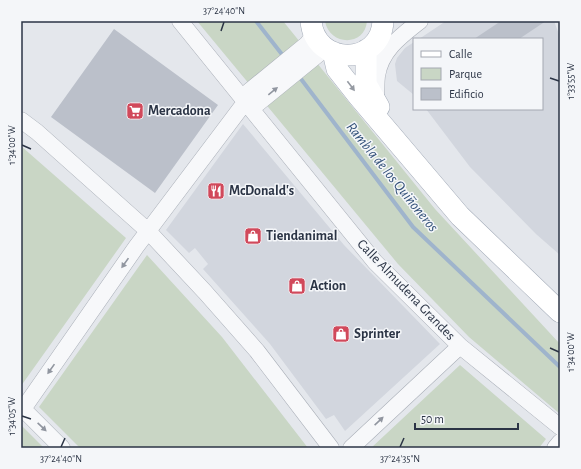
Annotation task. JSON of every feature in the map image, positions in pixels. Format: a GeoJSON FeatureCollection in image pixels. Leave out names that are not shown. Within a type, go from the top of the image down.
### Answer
{"type":"FeatureCollection","features":[{"type":"Feature","properties":{"kind":"main road"},"geometry":{"type":"LineString","coordinates":[[317,34],[351,55],[370,47],[380,35],[383,21]]}},
{"type":"Feature","properties":{"kind":"main road"},"geometry":{"type":"LineString","coordinates":[[317,34],[337,69],[367,107],[460,216],[560,312]]}},
{"type":"Feature","properties":{"kind":"main road"},"geometry":{"type":"LineString","coordinates":[[370,47],[366,84],[411,158]]}},
{"type":"Feature","properties":{"kind":"street","name":"Calle Almudena Grandes"},"geometry":{"type":"LineString","coordinates":[[180,21],[375,262],[460,346],[560,427]]}},
{"type":"Feature","properties":{"kind":"street"},"geometry":{"type":"LineString","coordinates":[[370,47],[409,21]]}},
{"type":"Feature","properties":{"kind":"street"},"geometry":{"type":"LineString","coordinates":[[376,101],[378,87],[377,77],[385,54],[392,44],[420,21]]}},
{"type":"Feature","properties":{"kind":"street"},"geometry":{"type":"LineString","coordinates":[[62,448],[22,409],[148,231],[246,102],[294,64],[307,44],[317,34]]}},
{"type":"Feature","properties":{"kind":"street"},"geometry":{"type":"LineString","coordinates":[[21,120],[37,132],[148,231],[257,352],[330,448]]}},
{"type":"Feature","properties":{"kind":"street"},"geometry":{"type":"LineString","coordinates":[[350,448],[460,346]]}},
{"type":"Feature","properties":{"kind":"street"},"geometry":{"type":"LineString","coordinates":[[555,448],[560,442]]}},
{"type":"Feature","properties":{"kind":"shaded area"},"geometry":{"type":"Polygon","coordinates":[[[446,21],[554,21],[560,37],[560,255],[536,234],[470,167],[427,110],[543,110],[543,38],[420,38],[446,21]]]}},
{"type":"Feature","properties":{"kind":"shaded area"},"geometry":{"type":"Polygon","coordinates":[[[413,43],[413,94],[397,81],[395,64],[397,58],[405,48],[413,43]]]}},
{"type":"Feature","properties":{"kind":"shaded area"},"geometry":{"type":"Polygon","coordinates":[[[243,124],[344,245],[440,344],[345,431],[334,415],[326,419],[270,344],[203,269],[208,264],[195,248],[189,253],[166,230],[243,124]]]}},
{"type":"Feature","properties":{"kind":"green space"},"geometry":{"type":"Polygon","coordinates":[[[197,21],[283,21],[435,209],[560,344],[560,414],[469,337],[398,264],[197,21]]]}},
{"type":"Feature","properties":{"kind":"green space"},"geometry":{"type":"Polygon","coordinates":[[[325,21],[367,21],[365,29],[360,35],[354,39],[347,40],[340,39],[333,35],[328,29],[325,21]]]}},
{"type":"Feature","properties":{"kind":"green space"},"geometry":{"type":"Polygon","coordinates":[[[21,146],[126,238],[21,386],[21,146]]]}},
{"type":"Feature","properties":{"kind":"green space"},"geometry":{"type":"Polygon","coordinates":[[[147,255],[222,337],[308,448],[80,448],[39,407],[147,255]]]}},
{"type":"Feature","properties":{"kind":"green space"},"geometry":{"type":"Polygon","coordinates":[[[460,365],[546,439],[539,448],[371,448],[460,365]]]}},
{"type":"Feature","properties":{"kind":"green space"},"geometry":{"type":"Polygon","coordinates":[[[22,426],[44,448],[21,448],[22,426]]]}},
{"type":"Feature","properties":{"kind":"building"},"geometry":{"type":"Polygon","coordinates":[[[501,21],[546,21],[520,38],[476,38],[501,21]]]}},
{"type":"Feature","properties":{"kind":"building","name":"Mercadona"},"geometry":{"type":"Polygon","coordinates":[[[114,29],[218,105],[155,193],[51,117],[114,29]]]}},
{"type":"Feature","properties":{"kind":"waterway","name":"Rambla de los Quiñoneros"},"geometry":{"type":"LineString","coordinates":[[256,21],[284,57]]}},
{"type":"Feature","properties":{"kind":"waterway","name":"Rambla de los Quiñoneros"},"geometry":{"type":"LineString","coordinates":[[298,75],[413,227],[560,367]]}},
{"type":"Feature","properties":{"kind":"place","name":"Mercadona"},"geometry":{"type":"Point","coordinates":[135,111]}},
{"type":"Feature","properties":{"kind":"place","name":"McDonald's"},"geometry":{"type":"Point","coordinates":[216,191]}},
{"type":"Feature","properties":{"kind":"place","name":"Tiendanimal"},"geometry":{"type":"Point","coordinates":[253,236]}},
{"type":"Feature","properties":{"kind":"place","name":"Action"},"geometry":{"type":"Point","coordinates":[297,286]}},
{"type":"Feature","properties":{"kind":"place","name":"Sprinter"},"geometry":{"type":"Point","coordinates":[341,334]}}]}
